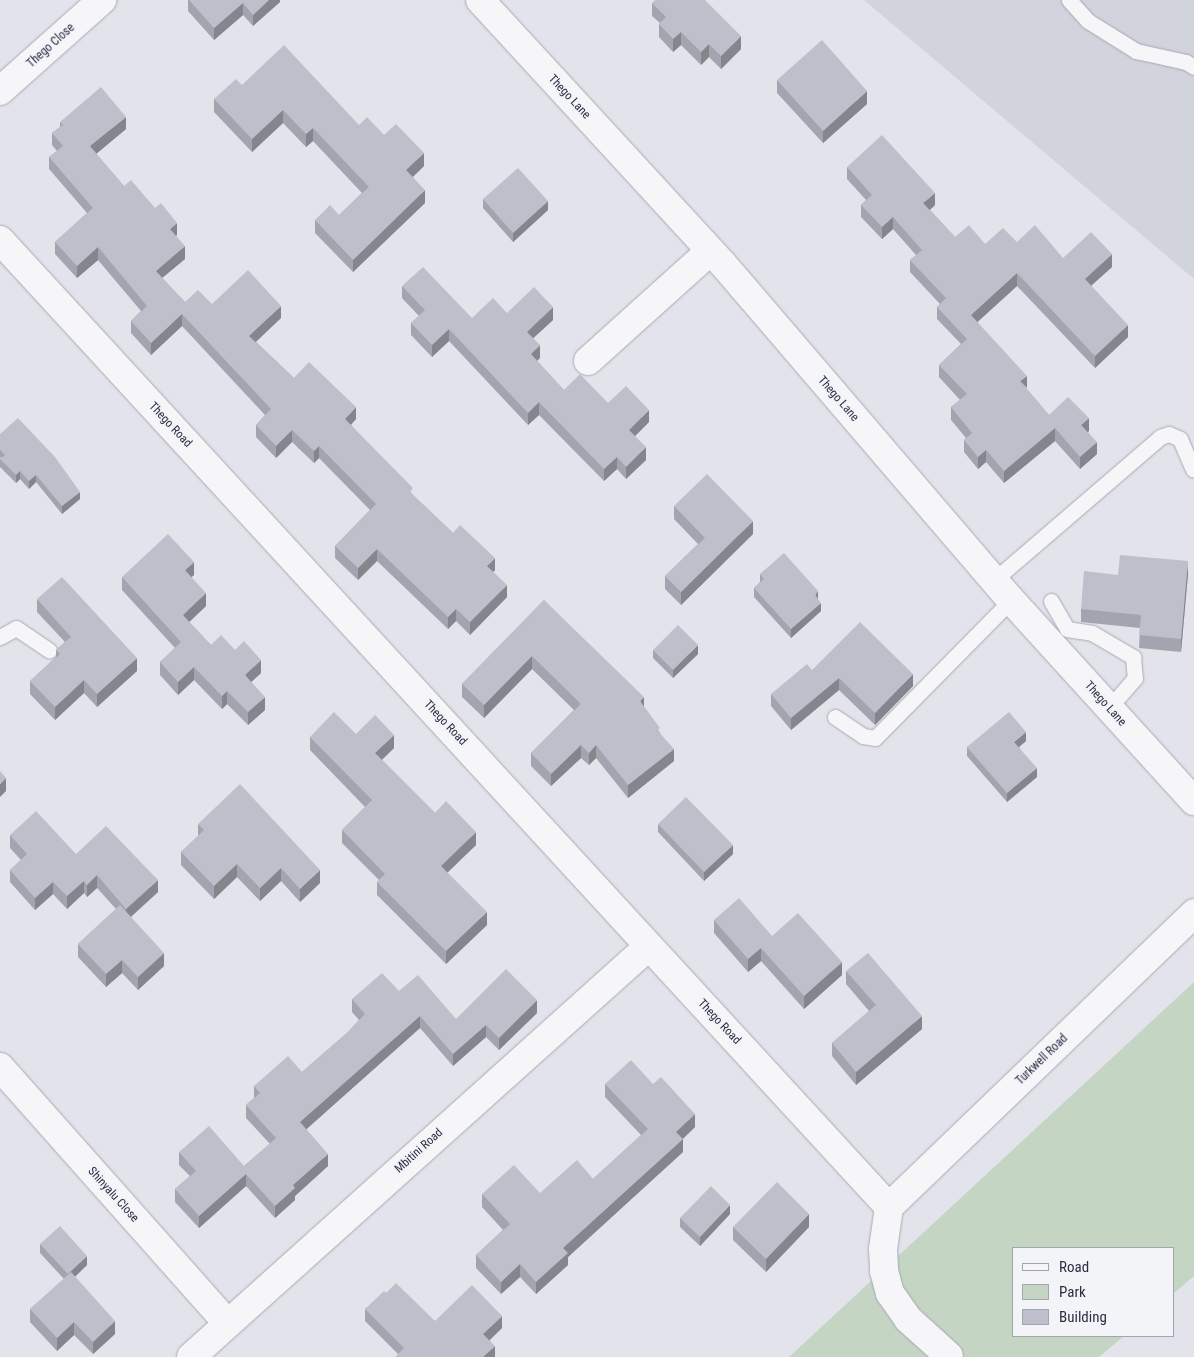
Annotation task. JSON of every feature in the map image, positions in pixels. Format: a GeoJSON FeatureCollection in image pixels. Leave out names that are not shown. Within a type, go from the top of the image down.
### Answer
{"type":"FeatureCollection","features":[{"type":"Feature","properties":{"kind":"street","name":"Thego Close"},"geometry":{"type":"LineString","coordinates":[[0,91],[102,0]]}},
{"type":"Feature","properties":{"kind":"street","name":"Thego Lane"},"geometry":{"type":"LineString","coordinates":[[480,0],[710,252],[1002,590],[1194,801]]}},
{"type":"Feature","properties":{"kind":"street","name":"Thego Road"},"geometry":{"type":"LineString","coordinates":[[0,240],[889,1207]]}},
{"type":"Feature","properties":{"kind":"street"},"geometry":{"type":"LineString","coordinates":[[588,361],[710,252]]}},
{"type":"Feature","properties":{"kind":"street","name":"Turkwell Road"},"geometry":{"type":"LineString","coordinates":[[889,1207],[1194,913]]}},
{"type":"Feature","properties":{"kind":"street","name":"Mbitini Road"},"geometry":{"type":"LineString","coordinates":[[191,1357],[649,946]]}},
{"type":"Feature","properties":{"kind":"street","name":"Shinyalu Close"},"geometry":{"type":"LineString","coordinates":[[0,1067],[227,1323]]}},
{"type":"Feature","properties":{"kind":"street"},"geometry":{"type":"LineString","coordinates":[[889,1207],[882,1249],[884,1271],[890,1293],[908,1319],[949,1356]]}},
{"type":"Feature","properties":{"kind":"lane"},"geometry":{"type":"LineString","coordinates":[[1069,0],[1088,21],[1136,51],[1186,62],[1194,67]]}},
{"type":"Feature","properties":{"kind":"lane"},"geometry":{"type":"LineString","coordinates":[[835,717],[863,736],[876,738],[1002,590],[1160,436],[1169,434],[1180,438],[1193,469]]}},
{"type":"Feature","properties":{"kind":"lane"},"geometry":{"type":"LineString","coordinates":[[1051,601],[1067,629],[1092,633],[1133,657],[1135,678],[1109,708]]}},
{"type":"Feature","properties":{"kind":"lane"},"geometry":{"type":"LineString","coordinates":[[0,637],[16,628],[49,650]]}},
{"type":"Feature","properties":{"kind":"shaded area"},"geometry":{"type":"Polygon","coordinates":[[[864,0],[1194,0],[1194,279],[864,0]]]}},
{"type":"Feature","properties":{"kind":"green space"},"geometry":{"type":"Polygon","coordinates":[[[1194,982],[1194,1276],[1174,1293],[1174,1247],[1012,1247],[1012,1337],[1123,1337],[1099,1357],[789,1357],[1194,982]]]}},
{"type":"Feature","properties":{"kind":"building"},"geometry":{"type":"Polygon","coordinates":[[[189,0],[269,0],[253,15],[243,3],[214,28],[189,0]]]}},
{"type":"Feature","properties":{"kind":"building"},"geometry":{"type":"Polygon","coordinates":[[[655,0],[705,0],[741,36],[721,56],[709,44],[701,52],[681,32],[673,39],[659,24],[666,17],[652,3],[655,0]]]}},
{"type":"Feature","properties":{"kind":"building"},"geometry":{"type":"Polygon","coordinates":[[[822,40],[867,91],[823,131],[777,80],[822,40]]]}},
{"type":"Feature","properties":{"kind":"building"},"geometry":{"type":"Polygon","coordinates":[[[284,45],[359,125],[367,117],[384,135],[396,124],[424,153],[406,170],[425,190],[353,260],[315,220],[330,205],[339,215],[369,187],[313,128],[306,134],[283,110],[252,139],[214,99],[236,79],[242,85],[284,45]]]}},
{"type":"Feature","properties":{"kind":"building"},"geometry":{"type":"Polygon","coordinates":[[[101,87],[126,117],[90,146],[124,186],[131,180],[155,208],[161,203],[177,223],[170,229],[185,246],[156,271],[185,302],[198,290],[212,304],[248,270],[281,306],[249,336],[294,378],[309,362],[356,407],[345,419],[413,488],[410,492],[453,533],[460,525],[495,558],[487,566],[507,585],[470,622],[456,609],[448,617],[377,549],[358,568],[335,546],[376,504],[319,446],[314,451],[292,430],[276,446],[256,425],[271,409],[182,314],[151,343],[131,321],[147,306],[98,247],[77,266],[55,242],[93,208],[49,157],[63,146],[52,133],[63,125],[60,122],[101,87]]]}},
{"type":"Feature","properties":{"kind":"building"},"geometry":{"type":"Polygon","coordinates":[[[882,135],[935,193],[923,203],[955,237],[969,225],[985,244],[1003,228],[1017,242],[1035,225],[1063,258],[1091,232],[1112,254],[1085,279],[1128,325],[1095,356],[1017,273],[971,315],[1027,376],[1020,381],[1049,415],[1068,397],[1089,418],[1081,425],[1097,442],[1080,457],[1055,428],[1004,471],[986,450],[978,457],[964,440],[972,433],[951,407],[967,394],[939,365],[967,339],[937,307],[946,298],[910,260],[922,250],[893,217],[882,227],[861,205],[872,195],[847,167],[882,135]]]}},
{"type":"Feature","properties":{"kind":"building"},"geometry":{"type":"Polygon","coordinates":[[[518,168],[548,201],[513,233],[483,199],[518,168]]]}},
{"type":"Feature","properties":{"kind":"building"},"geometry":{"type":"Polygon","coordinates":[[[423,267],[472,318],[493,298],[507,313],[534,287],[553,307],[527,332],[540,345],[531,354],[564,390],[580,374],[608,403],[626,386],[649,410],[629,430],[646,447],[626,467],[617,457],[604,469],[539,402],[528,413],[449,329],[432,345],[411,323],[425,310],[402,286],[423,267]]]}},
{"type":"Feature","properties":{"kind":"building"},"geometry":{"type":"Polygon","coordinates":[[[18,418],[55,457],[80,492],[62,506],[36,475],[29,481],[20,471],[16,475],[0,459],[5,455],[0,450],[0,434],[18,418]]]}},
{"type":"Feature","properties":{"kind":"building"},"geometry":{"type":"Polygon","coordinates":[[[707,474],[753,521],[681,592],[665,576],[705,538],[674,506],[707,474]]]}},
{"type":"Feature","properties":{"kind":"building"},"geometry":{"type":"Polygon","coordinates":[[[168,534],[194,562],[185,570],[206,593],[183,615],[211,645],[221,635],[235,650],[244,641],[261,660],[245,675],[265,697],[248,712],[227,691],[222,696],[194,667],[178,682],[160,662],[181,642],[122,577],[168,534]]]}},
{"type":"Feature","properties":{"kind":"building"},"geometry":{"type":"Polygon","coordinates":[[[784,553],[818,591],[815,595],[821,603],[791,629],[754,588],[764,579],[760,574],[784,553]]]}},
{"type":"Feature","properties":{"kind":"building"},"geometry":{"type":"Polygon","coordinates":[[[1120,555],[1188,561],[1181,639],[1139,635],[1141,615],[1081,609],[1084,571],[1118,575],[1120,555]]]}},
{"type":"Feature","properties":{"kind":"building"},"geometry":{"type":"Polygon","coordinates":[[[62,577],[137,658],[97,694],[84,680],[55,707],[30,681],[60,654],[56,650],[71,637],[37,599],[62,577]]]}},
{"type":"Feature","properties":{"kind":"building"},"geometry":{"type":"Polygon","coordinates":[[[544,600],[644,697],[640,701],[660,728],[657,730],[674,749],[628,785],[596,745],[589,753],[581,745],[551,774],[531,753],[581,704],[532,656],[484,705],[462,684],[544,600]]]}},
{"type":"Feature","properties":{"kind":"building"},"geometry":{"type":"Polygon","coordinates":[[[860,622],[913,674],[875,713],[839,678],[791,718],[771,694],[807,664],[812,670],[860,622]]]}},
{"type":"Feature","properties":{"kind":"building"},"geometry":{"type":"Polygon","coordinates":[[[678,625],[698,645],[673,670],[653,650],[678,625]]]}},
{"type":"Feature","properties":{"kind":"building"},"geometry":{"type":"Polygon","coordinates":[[[334,712],[356,734],[375,715],[394,735],[375,753],[435,813],[446,801],[476,832],[441,866],[487,912],[446,951],[377,882],[385,874],[342,830],[372,800],[310,737],[334,712]]]}},
{"type":"Feature","properties":{"kind":"building"},"geometry":{"type":"Polygon","coordinates":[[[1009,712],[1026,732],[1014,742],[1037,768],[1007,793],[967,747],[1009,712]]]}},
{"type":"Feature","properties":{"kind":"building"},"geometry":{"type":"Polygon","coordinates":[[[0,771],[6,778],[0,784],[0,771]]]}},
{"type":"Feature","properties":{"kind":"building"},"geometry":{"type":"Polygon","coordinates":[[[240,784],[320,870],[300,889],[281,868],[260,888],[237,864],[214,886],[181,852],[204,830],[198,824],[240,784]]]}},
{"type":"Feature","properties":{"kind":"building"},"geometry":{"type":"Polygon","coordinates":[[[686,797],[733,845],[704,872],[658,824],[686,797]]]}},
{"type":"Feature","properties":{"kind":"building"},"geometry":{"type":"Polygon","coordinates":[[[36,811],[76,854],[106,826],[158,880],[126,909],[97,875],[87,885],[84,881],[67,896],[53,882],[35,898],[10,870],[27,854],[10,835],[36,811]]]}},
{"type":"Feature","properties":{"kind":"building"},"geometry":{"type":"Polygon","coordinates":[[[739,898],[772,936],[798,913],[842,962],[804,996],[761,948],[748,959],[714,920],[739,898]]]}},
{"type":"Feature","properties":{"kind":"building"},"geometry":{"type":"Polygon","coordinates":[[[120,905],[164,953],[138,977],[122,960],[106,974],[78,944],[120,905]]]}},
{"type":"Feature","properties":{"kind":"building"},"geometry":{"type":"Polygon","coordinates":[[[868,953],[922,1016],[856,1072],[832,1043],[876,1005],[846,971],[868,953]]]}},
{"type":"Feature","properties":{"kind":"building"},"geometry":{"type":"Polygon","coordinates":[[[506,969],[537,1000],[499,1038],[486,1025],[453,1054],[420,1016],[300,1122],[328,1154],[293,1185],[295,1188],[275,1206],[246,1174],[199,1216],[175,1189],[196,1171],[179,1152],[209,1126],[244,1166],[276,1138],[246,1105],[260,1093],[254,1086],[288,1056],[302,1072],[348,1032],[365,1014],[352,999],[382,973],[399,991],[418,975],[456,1019],[506,969]]]}},
{"type":"Feature","properties":{"kind":"building"},"geometry":{"type":"Polygon","coordinates":[[[631,1060],[653,1084],[661,1077],[695,1114],[676,1132],[683,1139],[563,1248],[568,1253],[536,1282],[520,1264],[501,1282],[476,1255],[510,1224],[482,1194],[514,1165],[540,1193],[577,1160],[593,1179],[648,1129],[605,1084],[631,1060]]]}},
{"type":"Feature","properties":{"kind":"building"},"geometry":{"type":"Polygon","coordinates":[[[777,1182],[809,1214],[766,1259],[733,1227],[777,1182]]]}},
{"type":"Feature","properties":{"kind":"building"},"geometry":{"type":"Polygon","coordinates":[[[711,1186],[730,1205],[700,1237],[680,1218],[711,1186]]]}},
{"type":"Feature","properties":{"kind":"building"},"geometry":{"type":"Polygon","coordinates":[[[60,1226],[87,1256],[68,1274],[40,1244],[60,1226]]]}},
{"type":"Feature","properties":{"kind":"building"},"geometry":{"type":"Polygon","coordinates":[[[71,1272],[115,1321],[93,1342],[74,1322],[57,1338],[30,1309],[71,1272]]]}},
{"type":"Feature","properties":{"kind":"building"},"geometry":{"type":"Polygon","coordinates":[[[396,1283],[435,1321],[472,1285],[502,1316],[483,1334],[495,1346],[483,1357],[395,1357],[404,1348],[365,1309],[384,1291],[386,1293],[396,1283]]]}}]}
